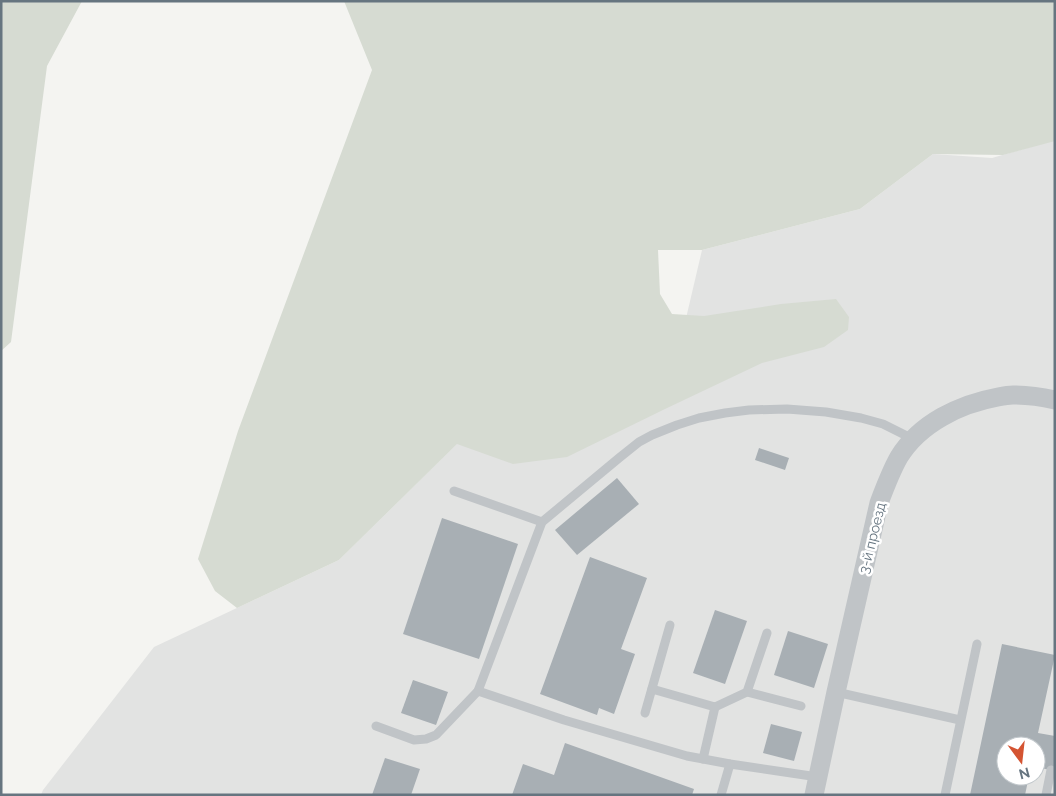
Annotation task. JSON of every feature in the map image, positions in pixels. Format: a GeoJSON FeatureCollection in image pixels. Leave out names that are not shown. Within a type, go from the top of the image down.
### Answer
{"type":"FeatureCollection","features":[{"type":"Feature","properties":{"kind":"street","name":"3-й проезд"},"geometry":{"type":"LineString","coordinates":[[816,786],[879,502],[900,456],[932,423],[955,410],[982,400],[1012,395],[1055,400]]}},
{"type":"Feature","properties":{"kind":"lane"},"geometry":{"type":"LineString","coordinates":[[376,726],[414,740],[426,739],[436,734],[478,691],[542,522],[639,442],[652,435],[699,418],[725,412],[787,409],[826,412],[861,418],[883,424],[914,440]]}},
{"type":"Feature","properties":{"kind":"lane"},"geometry":{"type":"LineString","coordinates":[[454,491],[542,522]]}},
{"type":"Feature","properties":{"kind":"lane"},"geometry":{"type":"LineString","coordinates":[[645,713],[670,625]]}},
{"type":"Feature","properties":{"kind":"lane"},"geometry":{"type":"LineString","coordinates":[[747,692],[767,633]]}},
{"type":"Feature","properties":{"kind":"lane"},"geometry":{"type":"LineString","coordinates":[[946,795],[977,644]]}},
{"type":"Feature","properties":{"kind":"lane"},"geometry":{"type":"LineString","coordinates":[[652,689],[715,708],[747,692],[801,706]]}},
{"type":"Feature","properties":{"kind":"lane"},"geometry":{"type":"LineString","coordinates":[[478,691],[564,720],[686,756],[730,764],[816,786]]}},
{"type":"Feature","properties":{"kind":"lane"},"geometry":{"type":"LineString","coordinates":[[836,692],[960,720]]}},
{"type":"Feature","properties":{"kind":"lane"},"geometry":{"type":"LineString","coordinates":[[703,759],[715,708]]}},
{"type":"Feature","properties":{"kind":"lane"},"geometry":{"type":"LineString","coordinates":[[721,795],[730,764]]}},
{"type":"Feature","properties":{"kind":"lane"},"geometry":{"type":"LineString","coordinates":[[1046,795],[1051,770]]}},
{"type":"Feature","properties":{"kind":"shaded area"},"geometry":{"type":"Polygon","coordinates":[[[1,1],[82,1],[47,66],[11,342],[1,351],[1,1]]]}},
{"type":"Feature","properties":{"kind":"shaded area"},"geometry":{"type":"Polygon","coordinates":[[[344,1],[1055,1],[1055,141],[1003,155],[933,154],[860,209],[702,250],[658,250],[660,294],[672,314],[704,316],[781,304],[836,299],[849,317],[848,330],[824,347],[762,363],[567,457],[513,464],[457,444],[339,560],[237,608],[215,591],[198,559],[238,431],[372,70],[344,1]]]}},
{"type":"Feature","properties":{"kind":"shaded area"},"geometry":{"type":"Polygon","coordinates":[[[1055,140],[1055,795],[41,795],[154,647],[339,560],[481,420],[665,408],[702,250],[860,209],[933,154],[992,158],[1055,140]]]}},
{"type":"Feature","properties":{"kind":"building"},"geometry":{"type":"Polygon","coordinates":[[[759,448],[789,458],[785,470],[755,460],[759,448]]]}},
{"type":"Feature","properties":{"kind":"building"},"geometry":{"type":"Polygon","coordinates":[[[617,478],[639,504],[577,555],[555,530],[617,478]]]}},
{"type":"Feature","properties":{"kind":"building"},"geometry":{"type":"Polygon","coordinates":[[[442,518],[518,544],[479,659],[403,634],[442,518]]]}},
{"type":"Feature","properties":{"kind":"building"},"geometry":{"type":"Polygon","coordinates":[[[590,557],[647,578],[621,649],[635,654],[614,714],[599,708],[597,715],[540,694],[590,557]]]}},
{"type":"Feature","properties":{"kind":"building"},"geometry":{"type":"Polygon","coordinates":[[[715,610],[747,621],[725,684],[693,673],[715,610]]]}},
{"type":"Feature","properties":{"kind":"building"},"geometry":{"type":"Polygon","coordinates":[[[788,631],[828,644],[814,688],[774,675],[788,631]]]}},
{"type":"Feature","properties":{"kind":"building"},"geometry":{"type":"Polygon","coordinates":[[[1002,644],[1055,655],[1038,733],[1055,736],[1055,771],[1046,769],[1046,736],[996,736],[996,786],[1027,786],[1025,795],[970,795],[1002,644]]]}},
{"type":"Feature","properties":{"kind":"building"},"geometry":{"type":"Polygon","coordinates":[[[413,680],[448,692],[436,725],[401,713],[413,680]]]}},
{"type":"Feature","properties":{"kind":"building"},"geometry":{"type":"Polygon","coordinates":[[[771,724],[802,732],[794,761],[763,753],[771,724]]]}},
{"type":"Feature","properties":{"kind":"building"},"geometry":{"type":"Polygon","coordinates":[[[565,743],[694,789],[692,795],[512,795],[523,764],[554,775],[565,743]]]}},
{"type":"Feature","properties":{"kind":"building"},"geometry":{"type":"Polygon","coordinates":[[[385,758],[420,769],[411,795],[372,795],[385,758]]]}}]}
